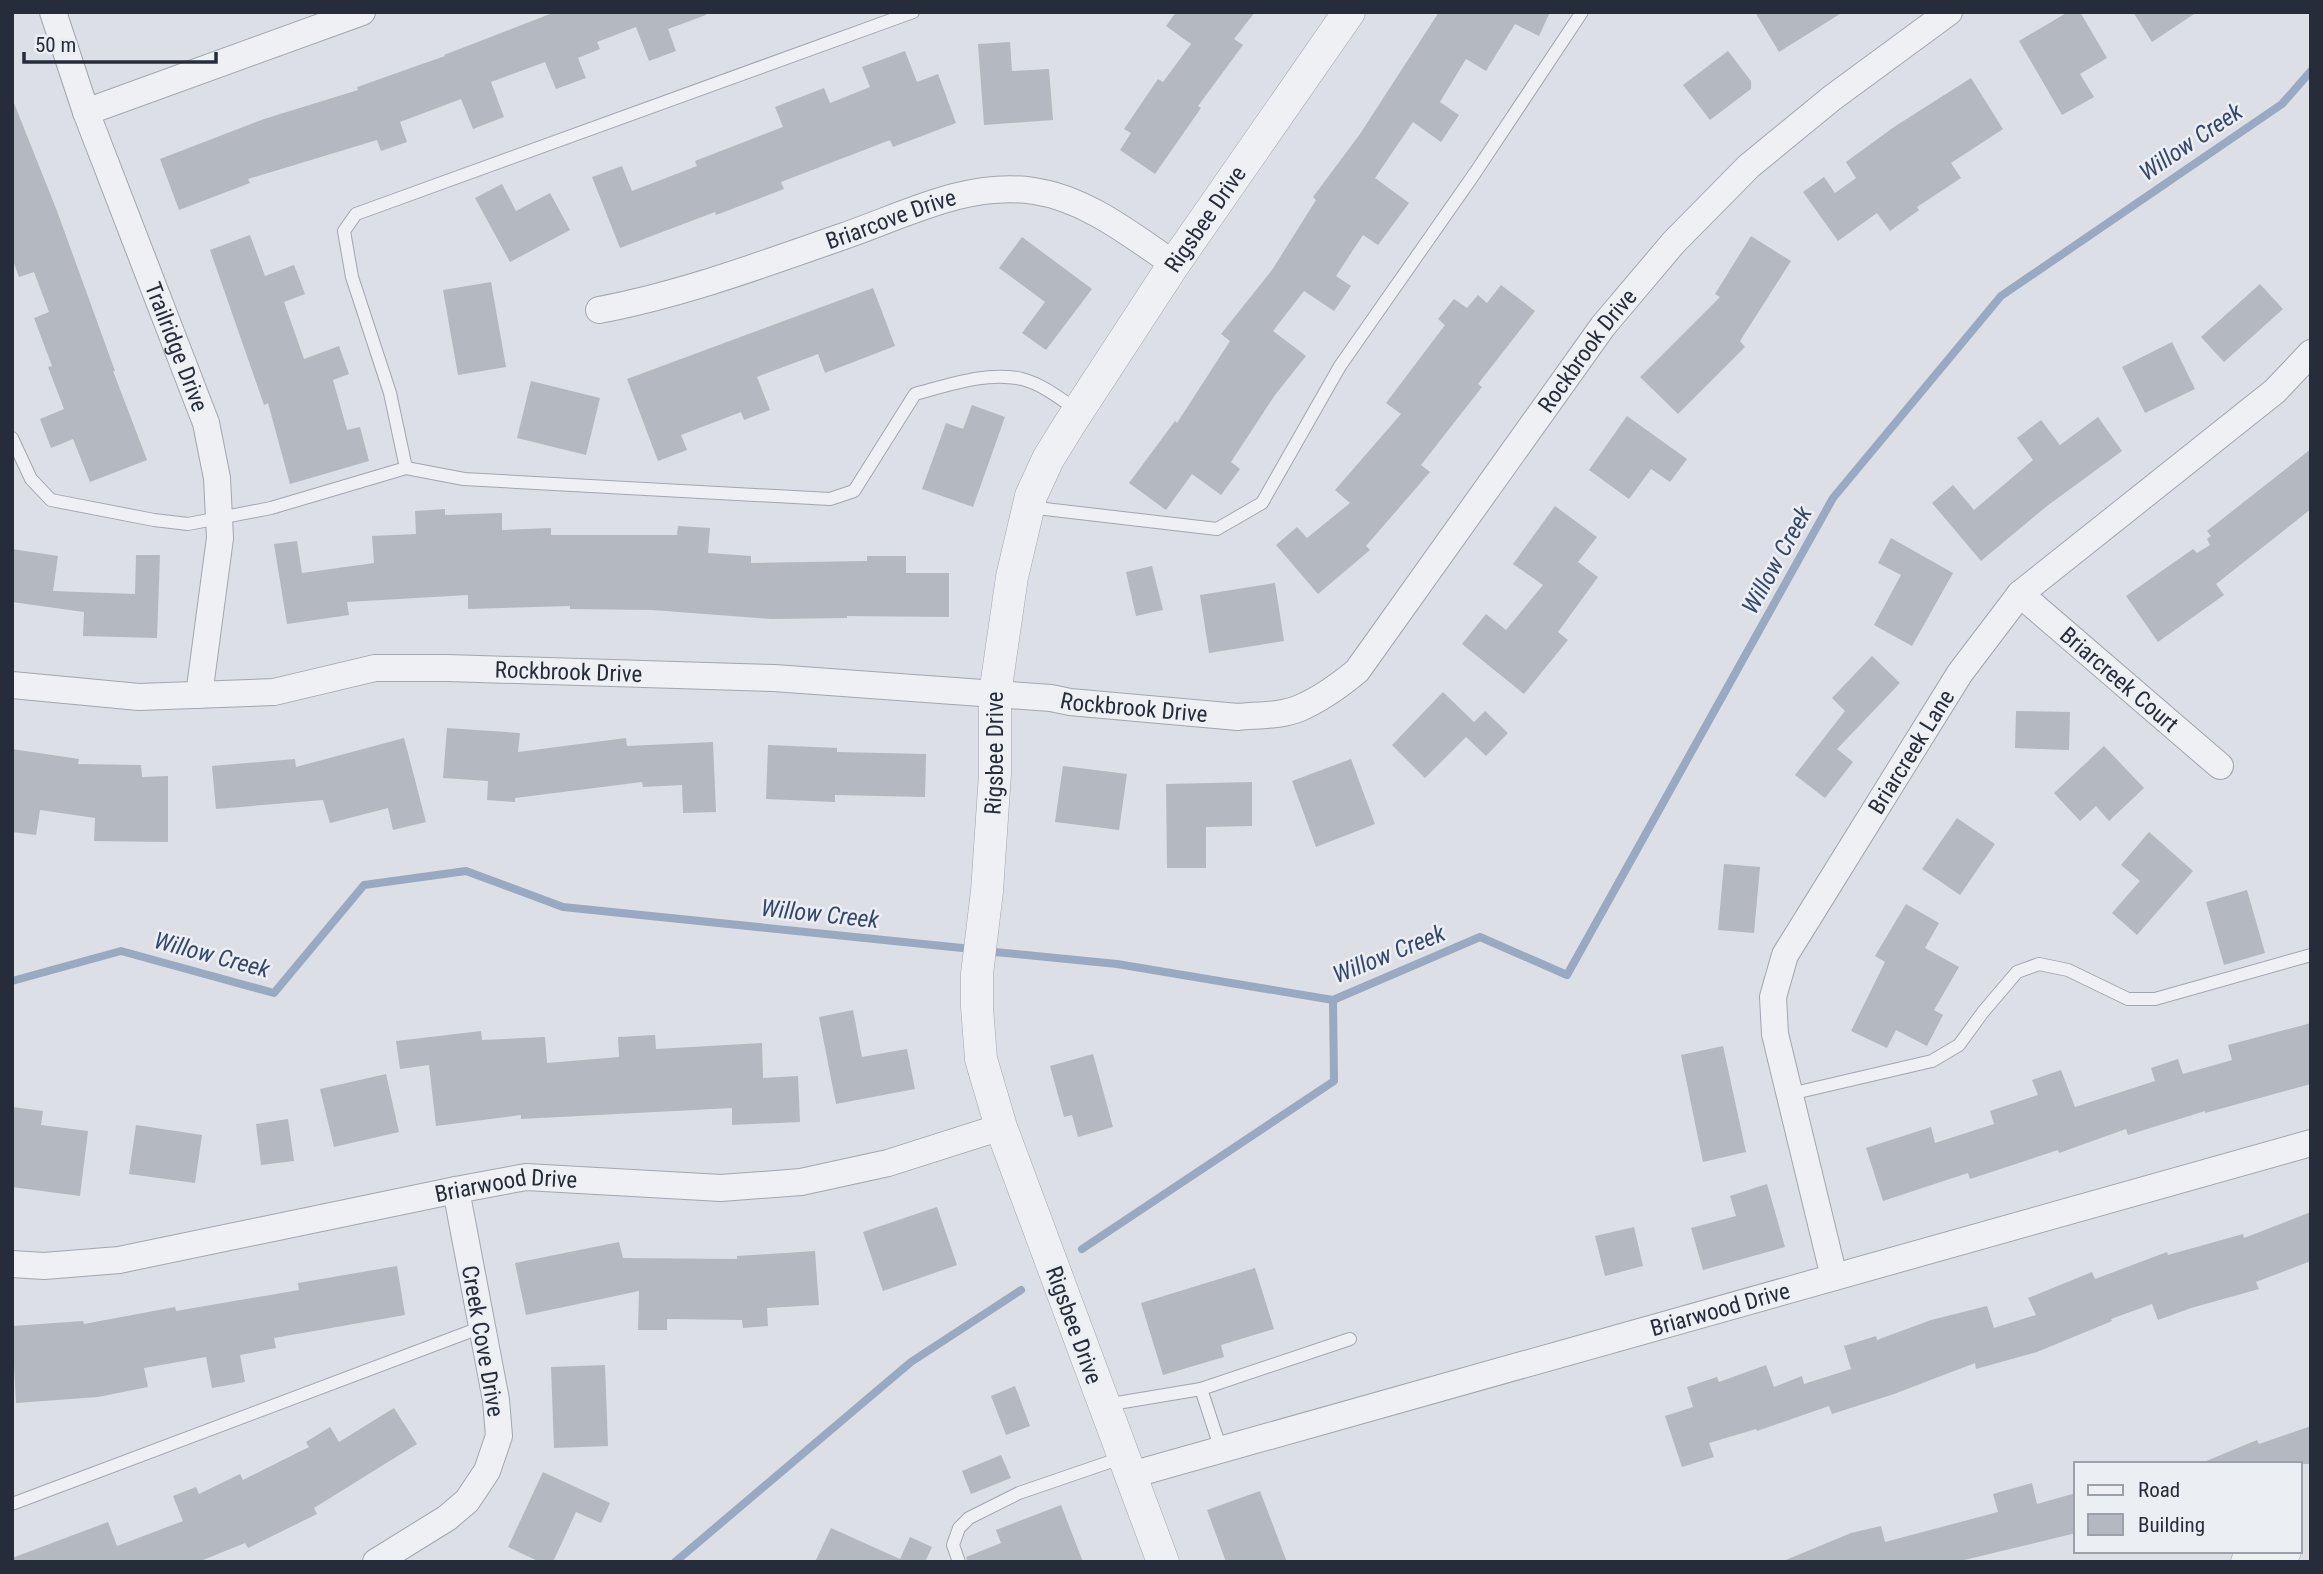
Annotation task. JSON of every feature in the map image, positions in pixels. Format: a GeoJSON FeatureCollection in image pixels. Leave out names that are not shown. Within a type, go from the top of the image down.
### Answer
{"type":"FeatureCollection","features":[{"type":"Feature","properties":{"kind":"street","name":"Trailridge Drive"},"geometry":{"type":"LineString","coordinates":[[53,12],[86,112],[206,423],[216,478],[220,538],[199,695]]}},
{"type":"Feature","properties":{"kind":"street"},"geometry":{"type":"LineString","coordinates":[[86,112],[362,12]]}},
{"type":"Feature","properties":{"kind":"street","name":"Rigsbee Drive"},"geometry":{"type":"LineString","coordinates":[[1163,1562],[1001,1127],[981,1059],[977,974],[987,891],[995,774],[995,694],[1013,577],[1028,508],[1048,459],[1174,264],[1349,12]]}},
{"type":"Feature","properties":{"kind":"street","name":"Rockbrook Drive"},"geometry":{"type":"LineString","coordinates":[[12,685],[139,697],[199,695],[274,692],[375,668],[447,668],[774,678],[1238,716],[1266,715],[1298,709],[1338,686],[1357,671],[1603,326],[1674,242],[1749,166],[1938,15]]}},
{"type":"Feature","properties":{"kind":"street","name":"Briarcove Drive"},"geometry":{"type":"LineString","coordinates":[[599,310],[643,302],[845,236],[953,197],[993,188],[1035,191],[1073,201],[1108,220],[1174,264]]}},
{"type":"Feature","properties":{"kind":"street","name":"Briarcreek Lane"},"geometry":{"type":"LineString","coordinates":[[1834,1277],[1775,1034],[1773,997],[1785,955],[1960,673],[2020,594],[2275,391],[2311,353]]}},
{"type":"Feature","properties":{"kind":"street","name":"Briarcreek Court"},"geometry":{"type":"LineString","coordinates":[[2020,594],[2220,766]]}},
{"type":"Feature","properties":{"kind":"street","name":"Briarwood Drive"},"geometry":{"type":"LineString","coordinates":[[12,1264],[44,1266],[119,1261],[526,1177],[722,1188],[801,1182],[888,1163],[1001,1127]]}},
{"type":"Feature","properties":{"kind":"street","name":"Briarwood Drive"},"geometry":{"type":"LineString","coordinates":[[1127,1466],[1221,1450],[2311,1143]]}},
{"type":"Feature","properties":{"kind":"street","name":"Creek Cove Drive"},"geometry":{"type":"LineString","coordinates":[[376,1562],[447,1518],[467,1501],[487,1471],[499,1436],[496,1400],[456,1190]]}},
{"type":"Feature","properties":{"kind":"street"},"geometry":{"type":"LineString","coordinates":[[2247,1562],[2278,1553]]}},
{"type":"Feature","properties":{"kind":"lane"},"geometry":{"type":"LineString","coordinates":[[405,468],[390,393],[350,266],[344,231],[356,214],[914,12]]}},
{"type":"Feature","properties":{"kind":"lane"},"geometry":{"type":"LineString","coordinates":[[1028,508],[1217,529],[1262,503],[1340,366],[1475,173],[1582,12]]}},
{"type":"Feature","properties":{"kind":"lane"},"geometry":{"type":"LineString","coordinates":[[12,438],[31,479],[51,500],[188,524],[271,508],[405,468],[464,478],[830,499],[854,491],[915,394],[980,377],[1021,379],[1052,393],[1078,411]]}},
{"type":"Feature","properties":{"kind":"lane"},"geometry":{"type":"LineString","coordinates":[[1790,1094],[1932,1061],[1959,1045],[2017,972],[2039,964],[2068,970],[2128,999],[2155,999],[2311,955]]}},
{"type":"Feature","properties":{"kind":"lane"},"geometry":{"type":"LineString","coordinates":[[12,1504],[482,1327]]}},
{"type":"Feature","properties":{"kind":"lane"},"geometry":{"type":"LineString","coordinates":[[1104,1405],[1201,1389],[1350,1339]]}},
{"type":"Feature","properties":{"kind":"lane"},"geometry":{"type":"LineString","coordinates":[[1201,1389],[1221,1450]]}},
{"type":"Feature","properties":{"kind":"lane"},"geometry":{"type":"LineString","coordinates":[[959,1562],[953,1545],[959,1528],[969,1518],[1019,1493],[1127,1466]]}},
{"type":"Feature","properties":{"kind":"building"},"geometry":{"type":"Polygon","coordinates":[[[555,12],[706,12],[706,15],[668,29],[676,51],[649,61],[636,27],[597,42],[600,49],[578,58],[586,78],[556,89],[545,62],[491,82],[504,117],[473,129],[461,99],[400,122],[407,142],[381,151],[377,140],[248,179],[250,183],[179,210],[160,159],[264,119],[358,90],[357,87],[445,56],[555,12]]]}},
{"type":"Feature","properties":{"kind":"building"},"geometry":{"type":"Polygon","coordinates":[[[1176,12],[1255,12],[1234,39],[1243,45],[1198,106],[1201,108],[1155,174],[1120,150],[1131,133],[1124,129],[1158,79],[1163,82],[1191,44],[1166,26],[1176,12]]]}},
{"type":"Feature","properties":{"kind":"building"},"geometry":{"type":"Polygon","coordinates":[[[1439,12],[1550,12],[1539,36],[1515,24],[1486,71],[1466,59],[1440,102],[1459,115],[1441,142],[1413,122],[1375,178],[1409,203],[1378,245],[1363,235],[1336,276],[1351,286],[1334,311],[1304,291],[1273,331],[1306,356],[1275,395],[1231,462],[1240,469],[1221,495],[1192,474],[1166,510],[1129,483],[1175,421],[1177,423],[1230,341],[1221,334],[1272,270],[1316,200],[1313,197],[1360,134],[1439,12]]]}},
{"type":"Feature","properties":{"kind":"building"},"geometry":{"type":"Polygon","coordinates":[[[1755,12],[1843,12],[1779,52],[1755,12]]]}},
{"type":"Feature","properties":{"kind":"building"},"geometry":{"type":"Polygon","coordinates":[[[2068,12],[2080,12],[2107,58],[2080,74],[2094,97],[2062,115],[2019,41],[2068,12]]]}},
{"type":"Feature","properties":{"kind":"building"},"geometry":{"type":"Polygon","coordinates":[[[2133,12],[2197,12],[2152,42],[2133,12]]]}},
{"type":"Feature","properties":{"kind":"building"},"geometry":{"type":"Polygon","coordinates":[[[1010,42],[1012,71],[1049,69],[1053,120],[984,125],[978,44],[1010,42]]]}},
{"type":"Feature","properties":{"kind":"building"},"geometry":{"type":"Polygon","coordinates":[[[905,51],[917,82],[938,74],[956,123],[893,147],[890,140],[781,182],[784,189],[620,248],[592,177],[622,166],[632,191],[697,166],[695,161],[783,127],[775,107],[824,88],[830,103],[870,87],[862,67],[905,51]]]}},
{"type":"Feature","properties":{"kind":"building"},"geometry":{"type":"Polygon","coordinates":[[[1728,51],[1751,81],[1751,89],[1710,120],[1683,85],[1728,51]]]}},
{"type":"Feature","properties":{"kind":"building"},"geometry":{"type":"Polygon","coordinates":[[[1971,78],[2003,129],[1951,163],[1961,178],[1917,207],[1919,210],[1890,231],[1877,213],[1838,241],[1803,192],[1824,177],[1835,193],[1856,178],[1846,162],[1894,127],[1971,78]]]}},
{"type":"Feature","properties":{"kind":"building"},"geometry":{"type":"Polygon","coordinates":[[[12,98],[57,211],[147,460],[90,482],[73,439],[51,448],[40,419],[64,409],[34,318],[49,312],[34,272],[19,277],[12,258],[12,98]]]}},
{"type":"Feature","properties":{"kind":"building"},"geometry":{"type":"Polygon","coordinates":[[[502,184],[516,211],[550,193],[570,230],[510,262],[475,198],[502,184]]]}},
{"type":"Feature","properties":{"kind":"building"},"geometry":{"type":"Polygon","coordinates":[[[250,235],[265,276],[294,265],[305,294],[284,302],[304,359],[339,346],[349,374],[333,380],[347,430],[360,427],[369,461],[290,484],[268,403],[264,405],[210,250],[250,235]]]}},
{"type":"Feature","properties":{"kind":"building"},"geometry":{"type":"Polygon","coordinates":[[[1751,236],[1791,261],[1740,341],[1745,347],[1678,414],[1640,377],[1720,297],[1715,294],[1751,236]]]}},
{"type":"Feature","properties":{"kind":"building"},"geometry":{"type":"Polygon","coordinates":[[[1022,237],[1092,289],[1046,350],[1022,333],[1045,302],[999,268],[1022,237]]]}},
{"type":"Feature","properties":{"kind":"building"},"geometry":{"type":"Polygon","coordinates":[[[491,282],[506,367],[458,375],[443,290],[491,282]]]}},
{"type":"Feature","properties":{"kind":"building"},"geometry":{"type":"Polygon","coordinates":[[[2260,284],[2283,309],[2224,362],[2201,337],[2260,284]]]}},
{"type":"Feature","properties":{"kind":"building"},"geometry":{"type":"Polygon","coordinates":[[[1501,285],[1535,311],[1478,384],[1482,387],[1421,465],[1430,472],[1366,546],[1370,550],[1318,594],[1276,545],[1297,527],[1307,538],[1350,503],[1335,490],[1401,414],[1386,403],[1445,325],[1438,319],[1454,299],[1467,308],[1478,295],[1487,303],[1501,285]]]}},
{"type":"Feature","properties":{"kind":"building"},"geometry":{"type":"Polygon","coordinates":[[[873,288],[895,346],[825,373],[818,354],[757,377],[770,410],[744,420],[741,412],[681,435],[687,450],[658,461],[627,379],[873,288]]]}},
{"type":"Feature","properties":{"kind":"building"},"geometry":{"type":"Polygon","coordinates":[[[2172,342],[2195,389],[2145,413],[2122,367],[2172,342]]]}},
{"type":"Feature","properties":{"kind":"building"},"geometry":{"type":"Polygon","coordinates":[[[531,381],[600,398],[586,455],[517,438],[531,381]]]}},
{"type":"Feature","properties":{"kind":"building"},"geometry":{"type":"Polygon","coordinates":[[[972,405],[1005,417],[973,507],[922,489],[946,423],[963,429],[972,405]]]}},
{"type":"Feature","properties":{"kind":"building"},"geometry":{"type":"Polygon","coordinates":[[[1627,416],[1687,459],[1670,482],[1651,469],[1629,499],[1589,470],[1627,416]]]}},
{"type":"Feature","properties":{"kind":"building"},"geometry":{"type":"Polygon","coordinates":[[[2098,417],[2122,451],[2047,506],[1981,561],[1932,503],[1953,485],[1974,510],[2033,460],[2017,438],[2041,420],[2060,445],[2098,417]]]}},
{"type":"Feature","properties":{"kind":"building"},"geometry":{"type":"Polygon","coordinates":[[[2311,449],[2311,509],[2216,584],[2224,595],[2158,642],[2126,596],[2193,549],[2197,553],[2210,545],[2207,539],[2211,536],[2207,531],[2311,449]]]}},
{"type":"Feature","properties":{"kind":"building"},"geometry":{"type":"Polygon","coordinates":[[[1555,506],[1597,537],[1578,562],[1598,577],[1558,632],[1568,640],[1524,694],[1462,644],[1486,614],[1506,630],[1543,585],[1513,564],[1555,506]]]}},
{"type":"Feature","properties":{"kind":"building"},"geometry":{"type":"Polygon","coordinates":[[[445,509],[445,515],[502,513],[502,530],[551,528],[551,535],[677,535],[678,526],[710,528],[708,553],[751,556],[751,563],[867,561],[867,556],[906,556],[906,573],[949,573],[949,617],[847,616],[771,619],[652,610],[570,609],[570,606],[468,609],[468,595],[347,602],[349,615],[287,624],[274,544],[297,541],[302,573],[374,563],[372,536],[416,534],[415,511],[445,509]]]}},
{"type":"Feature","properties":{"kind":"building"},"geometry":{"type":"Polygon","coordinates":[[[1891,538],[1953,573],[1912,646],[1874,625],[1901,575],[1878,563],[1891,538]]]}},
{"type":"Feature","properties":{"kind":"building"},"geometry":{"type":"Polygon","coordinates":[[[12,549],[58,556],[53,591],[135,594],[136,555],[160,555],[157,638],[83,636],[84,612],[12,602],[12,549]]]}},
{"type":"Feature","properties":{"kind":"building"},"geometry":{"type":"Polygon","coordinates":[[[1152,566],[1163,610],[1136,616],[1126,572],[1152,566]]]}},
{"type":"Feature","properties":{"kind":"building"},"geometry":{"type":"Polygon","coordinates":[[[1275,583],[1284,641],[1209,653],[1200,595],[1275,583]]]}},
{"type":"Feature","properties":{"kind":"building"},"geometry":{"type":"Polygon","coordinates":[[[1872,656],[1900,683],[1837,749],[1853,762],[1825,798],[1795,775],[1845,711],[1832,698],[1872,656]]]}},
{"type":"Feature","properties":{"kind":"building"},"geometry":{"type":"Polygon","coordinates":[[[1443,692],[1474,722],[1485,711],[1508,733],[1486,756],[1466,737],[1425,778],[1392,745],[1443,692]]]}},
{"type":"Feature","properties":{"kind":"building"},"geometry":{"type":"Polygon","coordinates":[[[2016,711],[2070,712],[2069,750],[2015,748],[2016,711]]]}},
{"type":"Feature","properties":{"kind":"building"},"geometry":{"type":"Polygon","coordinates":[[[447,728],[520,733],[518,752],[626,738],[627,746],[713,742],[716,812],[683,813],[682,785],[643,787],[642,782],[515,798],[515,802],[487,800],[488,781],[443,778],[447,728]]]}},
{"type":"Feature","properties":{"kind":"building"},"geometry":{"type":"Polygon","coordinates":[[[404,738],[426,822],[393,830],[388,808],[330,823],[323,800],[216,809],[212,766],[295,759],[296,767],[404,738]]]}},
{"type":"Feature","properties":{"kind":"building"},"geometry":{"type":"Polygon","coordinates":[[[768,745],[837,748],[837,752],[926,754],[925,797],[835,795],[835,802],[766,799],[768,745]]]}},
{"type":"Feature","properties":{"kind":"building"},"geometry":{"type":"Polygon","coordinates":[[[2104,746],[2144,788],[2109,821],[2096,806],[2080,821],[2054,793],[2104,746]]]}},
{"type":"Feature","properties":{"kind":"building"},"geometry":{"type":"Polygon","coordinates":[[[12,749],[79,759],[78,764],[141,765],[142,777],[168,776],[168,842],[94,841],[95,818],[40,810],[36,835],[12,832],[12,749]]]}},
{"type":"Feature","properties":{"kind":"building"},"geometry":{"type":"Polygon","coordinates":[[[1351,759],[1375,824],[1316,847],[1292,781],[1351,759]]]}},
{"type":"Feature","properties":{"kind":"building"},"geometry":{"type":"Polygon","coordinates":[[[1063,766],[1127,774],[1119,830],[1055,822],[1063,766]]]}},
{"type":"Feature","properties":{"kind":"building"},"geometry":{"type":"Polygon","coordinates":[[[1252,782],[1252,826],[1206,827],[1206,868],[1167,868],[1166,784],[1252,782]]]}},
{"type":"Feature","properties":{"kind":"building"},"geometry":{"type":"Polygon","coordinates":[[[1957,818],[1995,844],[1960,895],[1922,869],[1957,818]]]}},
{"type":"Feature","properties":{"kind":"building"},"geometry":{"type":"Polygon","coordinates":[[[2149,832],[2193,871],[2137,935],[2112,913],[2140,881],[2121,865],[2149,832]]]}},
{"type":"Feature","properties":{"kind":"building"},"geometry":{"type":"Polygon","coordinates":[[[1724,864],[1760,867],[1754,933],[1718,930],[1724,864]]]}},
{"type":"Feature","properties":{"kind":"building"},"geometry":{"type":"Polygon","coordinates":[[[2247,890],[2265,953],[2224,965],[2206,902],[2247,890]]]}},
{"type":"Feature","properties":{"kind":"building"},"geometry":{"type":"Polygon","coordinates":[[[1906,904],[1939,923],[1925,948],[1959,967],[1934,1010],[1943,1015],[1927,1046],[1896,1030],[1887,1048],[1851,1031],[1885,962],[1875,956],[1906,904]]]}},
{"type":"Feature","properties":{"kind":"building"},"geometry":{"type":"Polygon","coordinates":[[[853,1010],[862,1057],[907,1049],[915,1089],[836,1104],[819,1017],[853,1010]]]}},
{"type":"Feature","properties":{"kind":"building"},"geometry":{"type":"Polygon","coordinates":[[[2311,1023],[2311,1084],[2205,1111],[2128,1135],[2126,1129],[2059,1153],[2058,1150],[1970,1179],[1968,1173],[1883,1201],[1866,1148],[1931,1127],[1935,1143],[1994,1124],[1990,1111],[2038,1095],[2032,1080],[2061,1070],[2075,1107],[2155,1081],[2151,1068],[2178,1059],[2183,1074],[2232,1060],[2228,1045],[2311,1023]]]}},
{"type":"Feature","properties":{"kind":"building"},"geometry":{"type":"Polygon","coordinates":[[[481,1031],[482,1040],[545,1037],[547,1063],[619,1057],[618,1037],[655,1035],[656,1049],[762,1043],[763,1078],[798,1076],[800,1122],[732,1125],[732,1108],[521,1119],[521,1115],[436,1126],[429,1065],[400,1069],[396,1041],[481,1031]]]}},
{"type":"Feature","properties":{"kind":"building"},"geometry":{"type":"Polygon","coordinates":[[[1723,1046],[1746,1152],[1703,1162],[1681,1055],[1723,1046]]]}},
{"type":"Feature","properties":{"kind":"building"},"geometry":{"type":"Polygon","coordinates":[[[1093,1054],[1113,1127],[1078,1137],[1072,1115],[1064,1117],[1050,1066],[1093,1054]]]}},
{"type":"Feature","properties":{"kind":"building"},"geometry":{"type":"Polygon","coordinates":[[[386,1074],[399,1132],[334,1147],[320,1089],[386,1074]]]}},
{"type":"Feature","properties":{"kind":"building"},"geometry":{"type":"Polygon","coordinates":[[[12,1107],[43,1111],[41,1125],[88,1131],[80,1196],[12,1187],[12,1107]]]}},
{"type":"Feature","properties":{"kind":"building"},"geometry":{"type":"Polygon","coordinates":[[[288,1119],[294,1161],[261,1165],[256,1124],[288,1119]]]}},
{"type":"Feature","properties":{"kind":"building"},"geometry":{"type":"Polygon","coordinates":[[[136,1125],[202,1135],[195,1183],[129,1174],[136,1125]]]}},
{"type":"Feature","properties":{"kind":"building"},"geometry":{"type":"Polygon","coordinates":[[[1767,1184],[1785,1247],[1703,1270],[1691,1228],[1736,1216],[1730,1196],[1767,1184]]]}},
{"type":"Feature","properties":{"kind":"building"},"geometry":{"type":"Polygon","coordinates":[[[937,1207],[957,1265],[883,1291],[863,1232],[937,1207]]]}},
{"type":"Feature","properties":{"kind":"building"},"geometry":{"type":"Polygon","coordinates":[[[2311,1212],[2311,1261],[2256,1282],[2259,1289],[2158,1320],[2152,1304],[2037,1352],[1976,1369],[1975,1363],[1832,1414],[1829,1406],[1757,1431],[1756,1429],[1709,1443],[1714,1457],[1682,1467],[1665,1416],[1693,1407],[1687,1387],[1717,1377],[1719,1382],[1766,1365],[1774,1387],[1802,1376],[1804,1384],[1851,1369],[1844,1346],[1876,1336],[1877,1340],[1931,1320],[1987,1306],[1994,1328],[2036,1315],[2028,1298],[2092,1272],[2095,1279],[2167,1252],[2168,1255],[2243,1234],[2244,1238],[2311,1212]]]}},
{"type":"Feature","properties":{"kind":"building"},"geometry":{"type":"Polygon","coordinates":[[[1634,1227],[1643,1266],[1605,1276],[1595,1236],[1634,1227]]]}},
{"type":"Feature","properties":{"kind":"building"},"geometry":{"type":"Polygon","coordinates":[[[619,1242],[623,1258],[737,1259],[737,1256],[815,1251],[819,1305],[767,1308],[768,1326],[743,1328],[742,1320],[667,1319],[667,1330],[638,1330],[639,1291],[526,1315],[515,1263],[619,1242]]]}},
{"type":"Feature","properties":{"kind":"building"},"geometry":{"type":"Polygon","coordinates":[[[397,1266],[405,1315],[274,1338],[276,1348],[240,1355],[245,1382],[212,1388],[206,1357],[144,1368],[148,1387],[98,1397],[16,1403],[12,1326],[83,1321],[84,1324],[175,1307],[176,1311],[299,1290],[298,1283],[397,1266]]]}},
{"type":"Feature","properties":{"kind":"building"},"geometry":{"type":"Polygon","coordinates":[[[1255,1268],[1274,1329],[1221,1345],[1224,1357],[1163,1375],[1141,1303],[1255,1268]]]}},
{"type":"Feature","properties":{"kind":"building"},"geometry":{"type":"Polygon","coordinates":[[[605,1365],[608,1446],[554,1448],[551,1367],[605,1365]]]}},
{"type":"Feature","properties":{"kind":"building"},"geometry":{"type":"Polygon","coordinates":[[[1015,1386],[1030,1426],[1006,1435],[991,1396],[1015,1386]]]}},
{"type":"Feature","properties":{"kind":"building"},"geometry":{"type":"Polygon","coordinates":[[[394,1408],[417,1444],[314,1508],[317,1514],[248,1548],[245,1543],[198,1562],[12,1562],[12,1558],[108,1522],[117,1546],[183,1521],[173,1496],[196,1487],[199,1494],[240,1474],[243,1480],[309,1447],[306,1442],[330,1427],[339,1442],[394,1408]]]}},
{"type":"Feature","properties":{"kind":"building"},"geometry":{"type":"Polygon","coordinates":[[[2311,1426],[2311,1464],[2204,1462],[2257,1440],[2259,1444],[2311,1426]]]}},
{"type":"Feature","properties":{"kind":"building"},"geometry":{"type":"Polygon","coordinates":[[[1001,1455],[1011,1478],[971,1494],[962,1471],[1001,1455]]]}},
{"type":"Feature","properties":{"kind":"building"},"geometry":{"type":"Polygon","coordinates":[[[543,1472],[610,1503],[601,1523],[576,1512],[553,1562],[540,1562],[508,1547],[543,1472]]]}},
{"type":"Feature","properties":{"kind":"building"},"geometry":{"type":"Polygon","coordinates":[[[2032,1483],[2037,1504],[2074,1494],[2074,1533],[1956,1562],[1781,1562],[1851,1533],[1881,1526],[1885,1542],[1998,1512],[1993,1494],[2032,1483]]]}},
{"type":"Feature","properties":{"kind":"building"},"geometry":{"type":"Polygon","coordinates":[[[1260,1491],[1287,1562],[1226,1562],[1207,1510],[1260,1491]]]}},
{"type":"Feature","properties":{"kind":"building"},"geometry":{"type":"Polygon","coordinates":[[[1061,1505],[1083,1562],[968,1562],[966,1557],[1001,1543],[996,1530],[1061,1505]]]}},
{"type":"Feature","properties":{"kind":"building"},"geometry":{"type":"Polygon","coordinates":[[[831,1528],[900,1559],[910,1537],[932,1547],[925,1562],[815,1562],[831,1528]]]}},
{"type":"Feature","properties":{"kind":"waterway","name":"Willow Creek"},"geometry":{"type":"LineString","coordinates":[[985,951],[1117,964],[1333,1000],[1480,937],[1567,975],[1833,498],[2001,296],[2282,104],[2311,71]]}},
{"type":"Feature","properties":{"kind":"waterway","name":"Willow Creek"},"geometry":{"type":"LineString","coordinates":[[12,981],[121,951],[274,993],[364,885],[466,871],[563,907],[972,949]]}},
{"type":"Feature","properties":{"kind":"waterway"},"geometry":{"type":"LineString","coordinates":[[1082,1249],[1334,1081],[1333,1000]]}},
{"type":"Feature","properties":{"kind":"waterway"},"geometry":{"type":"LineString","coordinates":[[675,1562],[911,1362],[1021,1290]]}}]}
